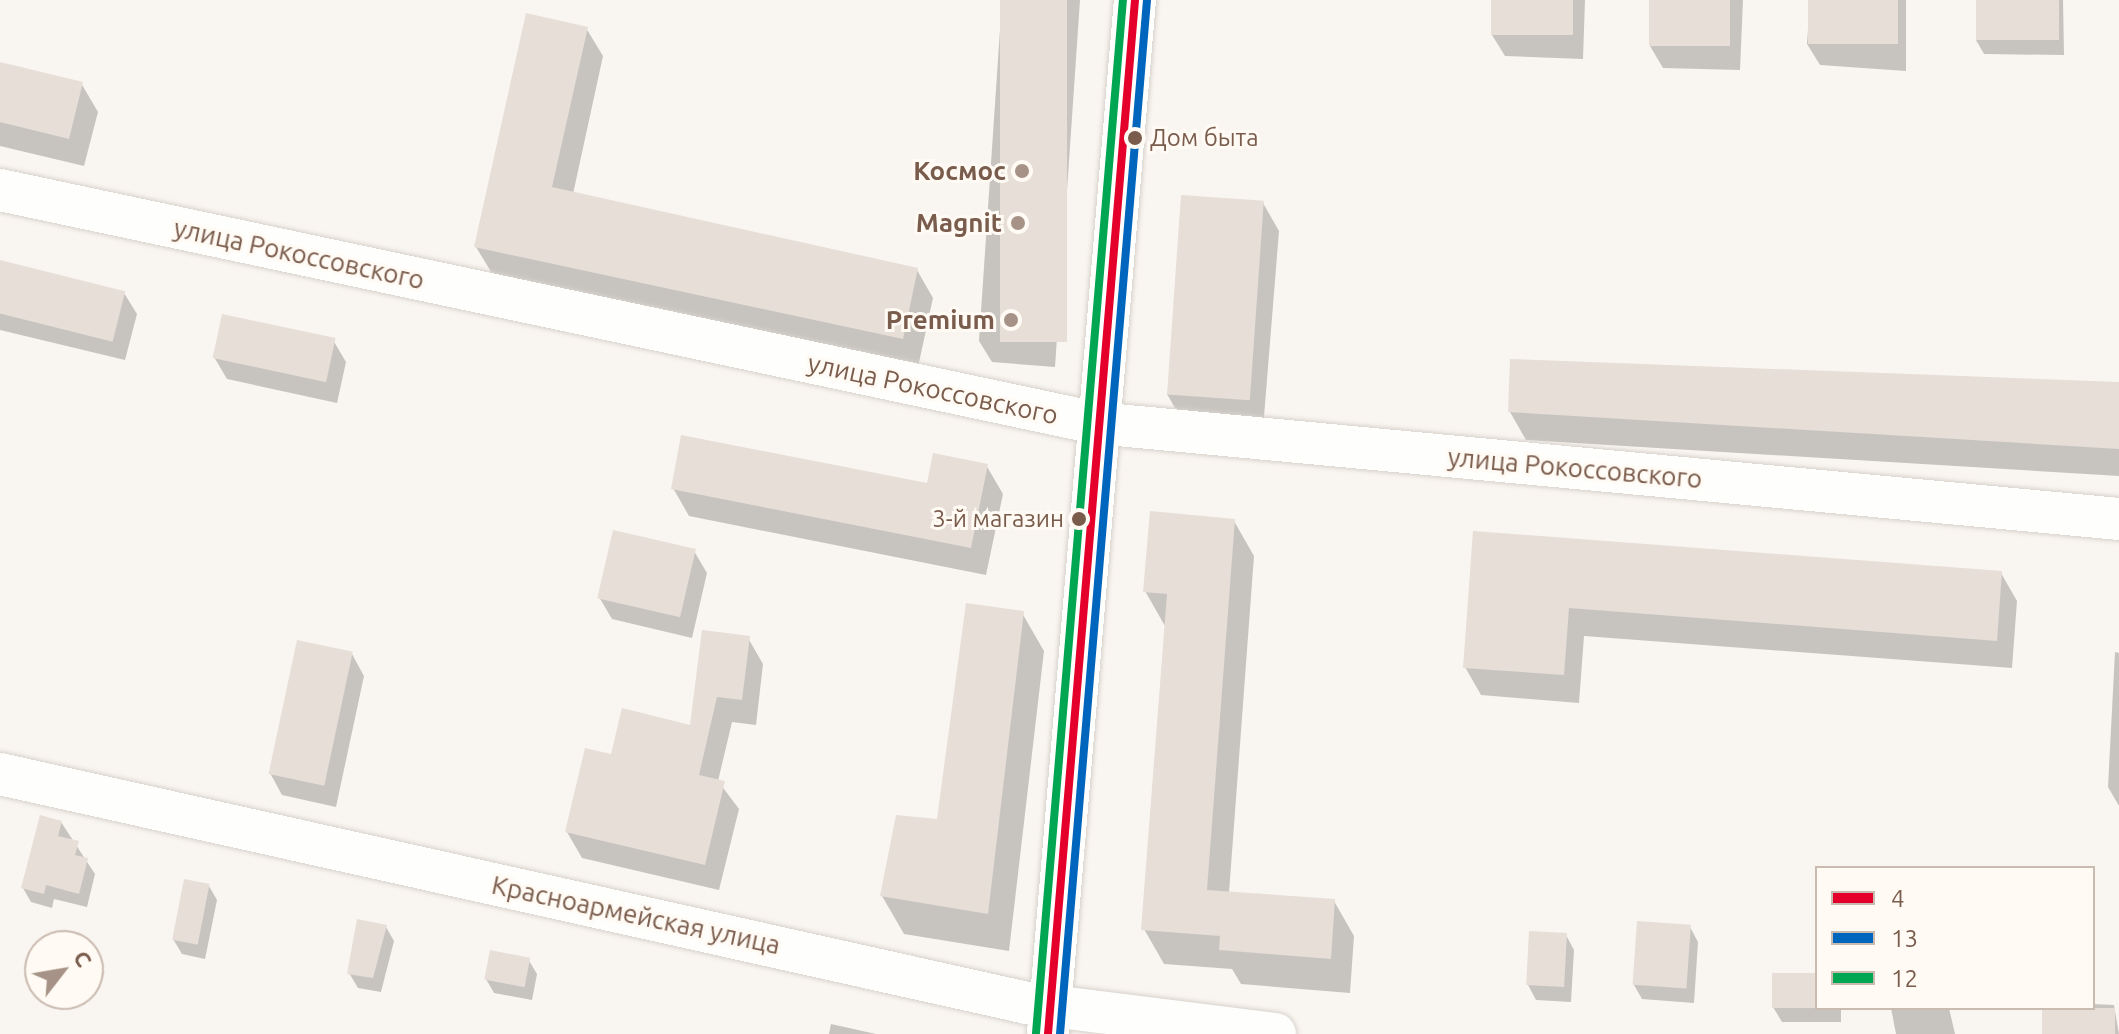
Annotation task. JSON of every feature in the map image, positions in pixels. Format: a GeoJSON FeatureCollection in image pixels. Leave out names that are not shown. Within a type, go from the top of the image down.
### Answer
{"type":"FeatureCollection","features":[{"type":"Feature","properties":{"kind":"street"},"geometry":{"type":"LineString","coordinates":[[1049,1020],[1096,423],[1135,0]]}},
{"type":"Feature","properties":{"kind":"street","name":"улица Рокоссовского"},"geometry":{"type":"LineString","coordinates":[[0,190],[1096,423],[2119,519]]}},
{"type":"Feature","properties":{"kind":"street","name":"Красноармейская улица"},"geometry":{"type":"LineString","coordinates":[[0,774],[1049,1020],[1275,1034]]}},
{"type":"Feature","properties":{"kind":"building","name":"Космос"},"geometry":{"type":"Polygon","coordinates":[[[1000,0],[1067,0],[1067,342],[1000,342],[1000,0]]]}},
{"type":"Feature","properties":{"kind":"building"},"geometry":{"type":"Polygon","coordinates":[[[1491,0],[1573,0],[1573,35],[1491,35],[1491,0]]]}},
{"type":"Feature","properties":{"kind":"building"},"geometry":{"type":"Polygon","coordinates":[[[1649,0],[1730,0],[1730,46],[1649,46],[1649,0]]]}},
{"type":"Feature","properties":{"kind":"building"},"geometry":{"type":"Polygon","coordinates":[[[1808,0],[1898,0],[1898,44],[1808,44],[1808,0]]]}},
{"type":"Feature","properties":{"kind":"building"},"geometry":{"type":"Polygon","coordinates":[[[1976,0],[2059,0],[2059,40],[1976,40],[1976,0]]]}},
{"type":"Feature","properties":{"kind":"building"},"geometry":{"type":"Polygon","coordinates":[[[526,13],[588,27],[552,187],[918,268],[903,339],[474,247],[526,13]]]}},
{"type":"Feature","properties":{"kind":"building"},"geometry":{"type":"Polygon","coordinates":[[[0,62],[83,82],[69,139],[0,122],[0,62]]]}},
{"type":"Feature","properties":{"kind":"building"},"geometry":{"type":"Polygon","coordinates":[[[1181,195],[1264,201],[1250,400],[1167,395],[1181,195]]]}},
{"type":"Feature","properties":{"kind":"building"},"geometry":{"type":"Polygon","coordinates":[[[0,260],[125,291],[113,342],[0,314],[0,260]]]}},
{"type":"Feature","properties":{"kind":"building"},"geometry":{"type":"Polygon","coordinates":[[[222,314],[335,338],[326,382],[213,358],[222,314]]]}},
{"type":"Feature","properties":{"kind":"building"},"geometry":{"type":"Polygon","coordinates":[[[1510,359],[2119,382],[2119,449],[1508,412],[1510,359]]]}},
{"type":"Feature","properties":{"kind":"building"},"geometry":{"type":"Polygon","coordinates":[[[681,435],[927,483],[933,453],[988,464],[971,548],[671,489],[681,435]]]}},
{"type":"Feature","properties":{"kind":"building"},"geometry":{"type":"Polygon","coordinates":[[[1150,511],[1235,519],[1207,890],[1335,899],[1331,959],[1219,950],[1220,936],[1141,930],[1167,594],[1143,592],[1150,511]]]}},
{"type":"Feature","properties":{"kind":"building"},"geometry":{"type":"Polygon","coordinates":[[[613,530],[696,549],[680,617],[597,598],[613,530]]]}},
{"type":"Feature","properties":{"kind":"building"},"geometry":{"type":"Polygon","coordinates":[[[1473,531],[2002,571],[1997,641],[1569,608],[1564,675],[1463,668],[1473,531]]]}},
{"type":"Feature","properties":{"kind":"building"},"geometry":{"type":"Polygon","coordinates":[[[966,603],[1024,611],[988,914],[880,896],[896,815],[937,819],[966,603]]]}},
{"type":"Feature","properties":{"kind":"building"},"geometry":{"type":"Polygon","coordinates":[[[702,630],[750,636],[742,700],[717,697],[699,775],[725,781],[705,865],[565,832],[585,748],[611,754],[622,708],[690,725],[702,630]]]}},
{"type":"Feature","properties":{"kind":"building"},"geometry":{"type":"Polygon","coordinates":[[[297,640],[353,652],[324,786],[269,774],[297,640]]]}},
{"type":"Feature","properties":{"kind":"building"},"geometry":{"type":"Polygon","coordinates":[[[40,815],[62,821],[58,836],[79,841],[75,855],[88,858],[79,894],[46,885],[44,894],[21,888],[40,815]]]}},
{"type":"Feature","properties":{"kind":"building"},"geometry":{"type":"Polygon","coordinates":[[[184,879],[210,884],[198,945],[172,940],[184,879]]]}},
{"type":"Feature","properties":{"kind":"building"},"geometry":{"type":"Polygon","coordinates":[[[357,919],[387,925],[373,978],[347,974],[357,919]]]}},
{"type":"Feature","properties":{"kind":"building"},"geometry":{"type":"Polygon","coordinates":[[[1637,921],[1691,925],[1686,989],[1633,985],[1637,921]]]}},
{"type":"Feature","properties":{"kind":"building"},"geometry":{"type":"Polygon","coordinates":[[[1529,931],[1567,933],[1564,987],[1526,985],[1529,931]]]}},
{"type":"Feature","properties":{"kind":"building"},"geometry":{"type":"Polygon","coordinates":[[[490,950],[530,958],[525,987],[484,979],[490,950]]]}},
{"type":"Feature","properties":{"kind":"building"},"geometry":{"type":"Polygon","coordinates":[[[1772,973],[1815,973],[1815,1008],[1772,1008],[1772,973]]]}},
{"type":"Feature","properties":{"kind":"building"},"geometry":{"type":"Polygon","coordinates":[[[2115,1008],[2115,1034],[2042,1034],[2042,1010],[2115,1008]]]}},
{"type":"Feature","properties":{"kind":"transit line","name":"12"},"geometry":{"type":"LineString","coordinates":[[1036,1033],[1123,0]]}},
{"type":"Feature","properties":{"kind":"transit line","name":"4"},"geometry":{"type":"LineString","coordinates":[[1048,1034],[1135,0]]}},
{"type":"Feature","properties":{"kind":"transit line","name":"13"},"geometry":{"type":"LineString","coordinates":[[1060,1034],[1147,1]]}},
{"type":"Feature","properties":{"kind":"place","name":"Дом быта"},"geometry":{"type":"Point","coordinates":[1135,138]}},
{"type":"Feature","properties":{"kind":"place","name":"Космос"},"geometry":{"type":"Point","coordinates":[1022,171]}},
{"type":"Feature","properties":{"kind":"place","name":"Magnit"},"geometry":{"type":"Point","coordinates":[1018,223]}},
{"type":"Feature","properties":{"kind":"place","name":"Premium"},"geometry":{"type":"Point","coordinates":[1011,320]}},
{"type":"Feature","properties":{"kind":"place","name":"3-й магазин"},"geometry":{"type":"Point","coordinates":[1079,519]}}]}
